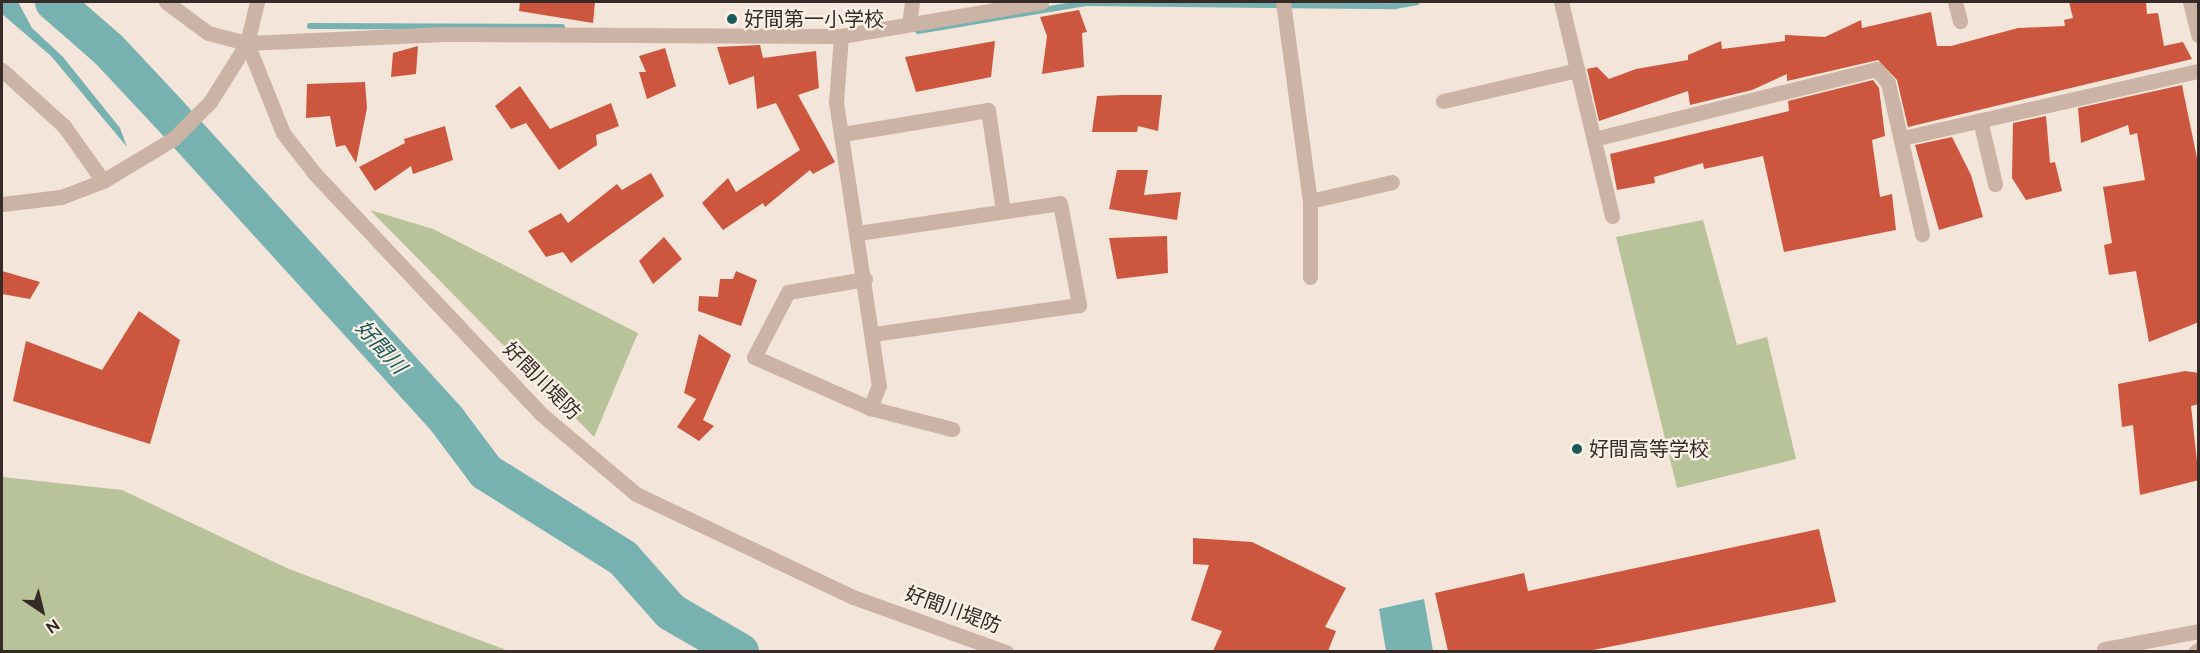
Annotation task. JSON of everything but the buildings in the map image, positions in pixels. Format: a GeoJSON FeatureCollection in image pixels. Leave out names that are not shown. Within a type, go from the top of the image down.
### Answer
{"type":"FeatureCollection","features":[{"type":"Feature","properties":{"kind":"street"},"geometry":{"type":"LineString","coordinates":[[166,2],[208,33],[247,43],[444,34],[841,36],[1041,2]]}},
{"type":"Feature","properties":{"kind":"street"},"geometry":{"type":"LineString","coordinates":[[2,204],[61,197],[107,180],[173,139],[210,102],[235,63],[247,43],[257,2]]}},
{"type":"Feature","properties":{"kind":"street"},"geometry":{"type":"LineString","coordinates":[[909,24],[912,2]]}},
{"type":"Feature","properties":{"kind":"street"},"geometry":{"type":"LineString","coordinates":[[1561,2],[1612,216]]}},
{"type":"Feature","properties":{"kind":"street"},"geometry":{"type":"LineString","coordinates":[[1955,2],[1960,21]]}},
{"type":"Feature","properties":{"kind":"street"},"geometry":{"type":"LineString","coordinates":[[2190,2],[2199,35]]}},
{"type":"Feature","properties":{"kind":"street"},"geometry":{"type":"LineString","coordinates":[[1283,4],[1310,201],[1310,277]]}},
{"type":"Feature","properties":{"kind":"street"},"geometry":{"type":"LineString","coordinates":[[841,36],[836,102],[843,134],[879,385],[870,408]]}},
{"type":"Feature","properties":{"kind":"street","name":"好間川堤防"},"geometry":{"type":"LineString","coordinates":[[247,43],[283,133],[315,174],[540,413],[636,494],[853,597],[1006,651]]}},
{"type":"Feature","properties":{"kind":"street"},"geometry":{"type":"LineString","coordinates":[[1594,139],[1876,69],[1888,83],[1922,234]]}},
{"type":"Feature","properties":{"kind":"street"},"geometry":{"type":"LineString","coordinates":[[2,70],[64,126],[107,180]]}},
{"type":"Feature","properties":{"kind":"street"},"geometry":{"type":"LineString","coordinates":[[1443,100],[1577,70]]}},
{"type":"Feature","properties":{"kind":"street"},"geometry":{"type":"LineString","coordinates":[[1907,137],[2199,71]]}},
{"type":"Feature","properties":{"kind":"street"},"geometry":{"type":"LineString","coordinates":[[843,134],[988,110],[1003,210]]}},
{"type":"Feature","properties":{"kind":"street"},"geometry":{"type":"LineString","coordinates":[[1980,120],[1995,184]]}},
{"type":"Feature","properties":{"kind":"street"},"geometry":{"type":"LineString","coordinates":[[1310,201],[1392,182]]}},
{"type":"Feature","properties":{"kind":"street"},"geometry":{"type":"LineString","coordinates":[[858,233],[1003,210],[1060,204],[1079,305],[872,334]]}},
{"type":"Feature","properties":{"kind":"street"},"geometry":{"type":"LineString","coordinates":[[865,279],[788,292],[754,357],[870,408],[952,429]]}},
{"type":"Feature","properties":{"kind":"street"},"geometry":{"type":"LineString","coordinates":[[2104,650],[2199,631]]}},
{"type":"Feature","properties":{"kind":"green space"},"geometry":{"type":"Polygon","coordinates":[[[370,210],[433,229],[638,333],[594,437],[370,210]]]}},
{"type":"Feature","properties":{"kind":"green space"},"geometry":{"type":"Polygon","coordinates":[[[1703,220],[1737,345],[1767,337],[1796,459],[1677,488],[1616,237],[1703,220]]]}},
{"type":"Feature","properties":{"kind":"green space"},"geometry":{"type":"Polygon","coordinates":[[[2,477],[122,490],[289,569],[509,651],[2,651],[2,477]]]}},
{"type":"Feature","properties":{"kind":"water"},"geometry":{"type":"Polygon","coordinates":[[[2,2],[18,2],[32,28],[63,57],[120,128],[127,147],[51,56],[2,14],[2,2]]]}},
{"type":"Feature","properties":{"kind":"water"},"geometry":{"type":"Polygon","coordinates":[[[1424,599],[1433,651],[1386,651],[1379,609],[1424,599]]]}},
{"type":"Feature","properties":{"kind":"waterway","name":"好間川"},"geometry":{"type":"LineString","coordinates":[[54,2],[109,50],[168,113],[447,420],[486,472],[623,558],[671,612],[740,652]]}},
{"type":"Feature","properties":{"kind":"waterway"},"geometry":{"type":"LineString","coordinates":[[918,31],[1086,3],[1395,6],[1417,2]]}},
{"type":"Feature","properties":{"kind":"waterway"},"geometry":{"type":"LineString","coordinates":[[310,26],[562,27]]}},
{"type":"Feature","properties":{"kind":"place","name":"好間第一小学校"},"geometry":{"type":"Point","coordinates":[732,19]}},
{"type":"Feature","properties":{"kind":"place","name":"好間高等学校"},"geometry":{"type":"Point","coordinates":[1577,449]}}]}
